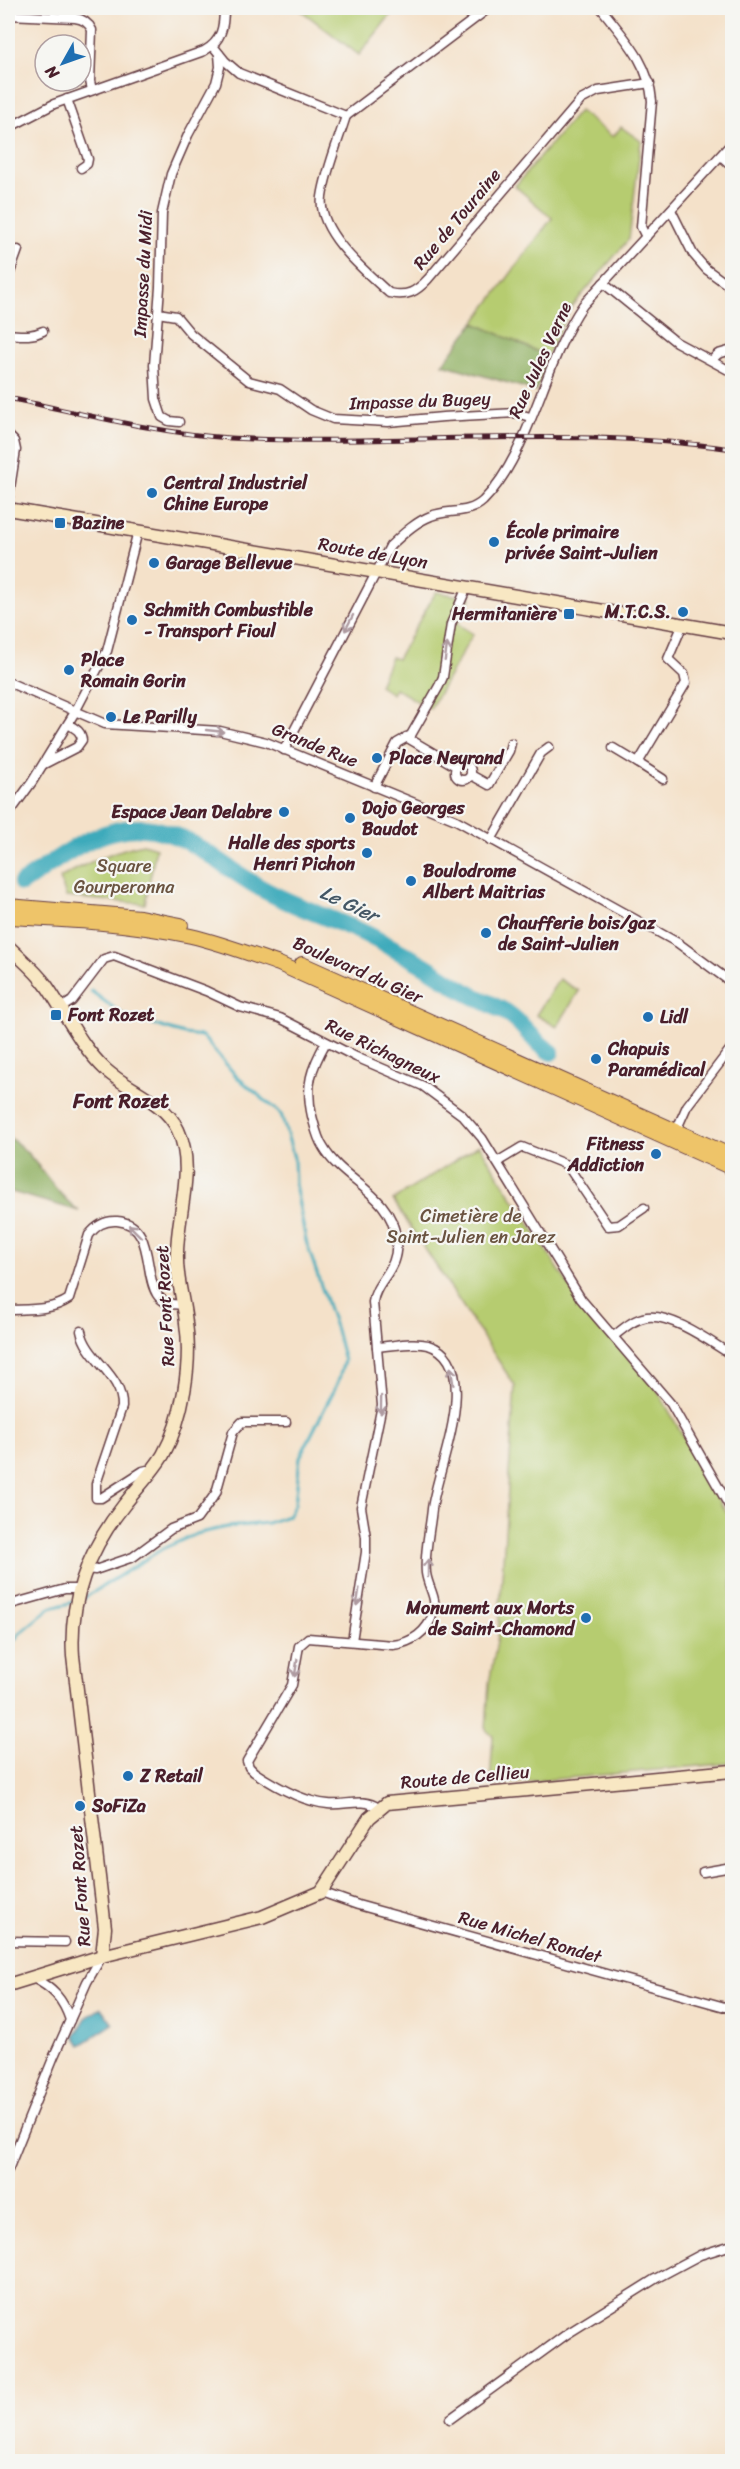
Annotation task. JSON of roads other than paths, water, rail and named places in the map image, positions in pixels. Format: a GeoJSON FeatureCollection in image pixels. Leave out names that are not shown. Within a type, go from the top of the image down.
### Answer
{"type":"FeatureCollection","features":[{"type":"Feature","properties":{"kind":"main road","name":"Route de Lyon"},"geometry":{"type":"LineString","coordinates":[[8,509],[732,633]]}},
{"type":"Feature","properties":{"kind":"main road","name":"Boulevard du Gier"},"geometry":{"type":"LineString","coordinates":[[8,906],[140,917],[196,928],[259,947],[321,972],[674,1136]]}},
{"type":"Feature","properties":{"kind":"main road","name":"Boulevard du Gier"},"geometry":{"type":"LineString","coordinates":[[8,917],[131,925],[225,945],[279,964],[674,1136]]}},
{"type":"Feature","properties":{"kind":"main road","name":"Rue Font Rozet"},"geometry":{"type":"LineString","coordinates":[[8,946],[34,971],[99,1064],[159,1106],[173,1121],[182,1139],[186,1157],[177,1260],[187,1331],[187,1373],[171,1437],[152,1472],[111,1522],[97,1544],[86,1569],[72,1625],[73,1656],[105,1928],[102,1956]]}},
{"type":"Feature","properties":{"kind":"main road"},"geometry":{"type":"LineString","coordinates":[[674,1136],[732,1156]]}},
{"type":"Feature","properties":{"kind":"main road"},"geometry":{"type":"LineString","coordinates":[[674,1136],[732,1168]]}},
{"type":"Feature","properties":{"kind":"main road","name":"Route de Cellieu"},"geometry":{"type":"LineString","coordinates":[[378,1808],[387,1803],[732,1770]]}},
{"type":"Feature","properties":{"kind":"main road"},"geometry":{"type":"LineString","coordinates":[[8,1985],[102,1956],[262,1917],[321,1892],[369,1818],[378,1808]]}},
{"type":"Feature","properties":{"kind":"street"},"geometry":{"type":"LineString","coordinates":[[93,90],[190,57],[213,46],[223,30],[225,8]]}},
{"type":"Feature","properties":{"kind":"street"},"geometry":{"type":"LineString","coordinates":[[213,46],[239,73],[346,116],[489,8]]}},
{"type":"Feature","properties":{"kind":"street"},"geometry":{"type":"LineString","coordinates":[[601,8],[640,59],[650,83],[652,101],[641,227],[646,237]]}},
{"type":"Feature","properties":{"kind":"street"},"geometry":{"type":"LineString","coordinates":[[8,15],[83,19],[89,24],[92,33]]}},
{"type":"Feature","properties":{"kind":"street","name":"Impasse du Midi"},"geometry":{"type":"LineString","coordinates":[[179,422],[162,417],[157,407],[154,365],[164,200],[171,174],[188,135],[216,83],[220,67],[219,54]]}},
{"type":"Feature","properties":{"kind":"street","name":"Rue de Touraine"},"geometry":{"type":"LineString","coordinates":[[346,116],[325,185],[322,212],[326,223],[338,241],[389,293],[400,296],[410,294],[429,279],[581,100],[598,91],[650,83]]}},
{"type":"Feature","properties":{"kind":"street"},"geometry":{"type":"LineString","coordinates":[[8,127],[84,93]]}},
{"type":"Feature","properties":{"kind":"street"},"geometry":{"type":"LineString","coordinates":[[67,99],[87,154],[87,164],[81,168]]}},
{"type":"Feature","properties":{"kind":"street","name":"Rue Jules Verne"},"geometry":{"type":"LineString","coordinates":[[284,750],[390,546],[407,530],[432,515],[465,511],[485,499],[520,446],[530,417],[571,323],[584,302],[732,143]]}},
{"type":"Feature","properties":{"kind":"street"},"geometry":{"type":"LineString","coordinates":[[721,156],[732,166]]}},
{"type":"Feature","properties":{"kind":"street"},"geometry":{"type":"LineString","coordinates":[[671,210],[693,254],[706,269],[732,288]]}},
{"type":"Feature","properties":{"kind":"street"},"geometry":{"type":"LineString","coordinates":[[8,278],[18,250]]}},
{"type":"Feature","properties":{"kind":"street"},"geometry":{"type":"LineString","coordinates":[[603,283],[663,333],[732,372]]}},
{"type":"Feature","properties":{"kind":"street","name":"Impasse du Bugey"},"geometry":{"type":"LineString","coordinates":[[158,313],[176,316],[198,340],[249,381],[280,389],[311,410],[333,419],[396,422],[516,413],[530,417]]}},
{"type":"Feature","properties":{"kind":"street"},"geometry":{"type":"LineString","coordinates":[[8,334],[24,336],[36,335],[44,331]]}},
{"type":"Feature","properties":{"kind":"street"},"geometry":{"type":"LineString","coordinates":[[712,360],[718,354],[732,350]]}},
{"type":"Feature","properties":{"kind":"street"},"geometry":{"type":"LineString","coordinates":[[8,435],[14,441],[16,450],[8,501]]}},
{"type":"Feature","properties":{"kind":"street"},"geometry":{"type":"LineString","coordinates":[[8,815],[68,724],[107,651],[138,531]]}},
{"type":"Feature","properties":{"kind":"street"},"geometry":{"type":"LineString","coordinates":[[374,787],[397,743],[411,735],[443,677],[451,624],[467,587]]}},
{"type":"Feature","properties":{"kind":"street"},"geometry":{"type":"LineString","coordinates":[[638,763],[686,683],[684,674],[668,658],[683,624]]}},
{"type":"Feature","properties":{"kind":"street","name":"Grande Rue"},"geometry":{"type":"LineString","coordinates":[[8,682],[105,724],[237,734],[284,750],[456,820],[678,943],[732,983]]}},
{"type":"Feature","properties":{"kind":"street"},"geometry":{"type":"LineString","coordinates":[[43,765],[77,747],[82,740],[82,734],[68,724]]}},
{"type":"Feature","properties":{"kind":"street"},"geometry":{"type":"LineString","coordinates":[[406,737],[457,767],[466,764],[470,767],[471,775],[489,785],[509,751],[511,742]]}},
{"type":"Feature","properties":{"kind":"street"},"geometry":{"type":"LineString","coordinates":[[491,840],[541,753],[549,747]]}},
{"type":"Feature","properties":{"kind":"street"},"geometry":{"type":"LineString","coordinates":[[613,748],[663,779]]}},
{"type":"Feature","properties":{"kind":"street","name":"Rue Richagneux"},"geometry":{"type":"LineString","coordinates":[[61,1008],[72,1001],[104,959],[114,956],[206,991],[240,1007],[271,1014],[423,1086],[462,1115],[482,1138],[581,1299],[671,1404],[732,1511]]}},
{"type":"Feature","properties":{"kind":"street"},"geometry":{"type":"LineString","coordinates":[[326,1042],[312,1069],[309,1085],[310,1105],[316,1132],[322,1147],[330,1157],[383,1205],[390,1217],[396,1239],[393,1264],[374,1295],[382,1405],[361,1507],[366,1552],[352,1641]]}},
{"type":"Feature","properties":{"kind":"street"},"geometry":{"type":"LineString","coordinates":[[674,1136],[687,1106],[732,1047]]}},
{"type":"Feature","properties":{"kind":"street"},"geometry":{"type":"LineString","coordinates":[[497,1162],[522,1146],[564,1163],[608,1226],[619,1225],[644,1208]]}},
{"type":"Feature","properties":{"kind":"street"},"geometry":{"type":"LineString","coordinates":[[8,1310],[46,1308],[69,1299],[89,1235],[94,1228],[111,1221],[129,1224],[138,1231],[144,1241],[155,1294],[162,1303],[183,1304]]}},
{"type":"Feature","properties":{"kind":"street"},"geometry":{"type":"LineString","coordinates":[[614,1336],[635,1321],[646,1317],[658,1317],[675,1322],[732,1355]]}},
{"type":"Feature","properties":{"kind":"street"},"geometry":{"type":"LineString","coordinates":[[81,1331],[86,1343],[117,1385],[122,1398],[122,1407],[96,1484],[96,1498],[110,1494],[143,1471],[152,1472]]}},
{"type":"Feature","properties":{"kind":"street"},"geometry":{"type":"LineString","coordinates":[[377,1347],[426,1345],[437,1349],[446,1358],[453,1371],[455,1411],[433,1504],[426,1573],[435,1599],[433,1616],[416,1638],[405,1644],[308,1638],[302,1641],[299,1646],[292,1685],[248,1757],[249,1767],[254,1772],[286,1791],[317,1802],[337,1805],[366,1802],[378,1808]]}},
{"type":"Feature","properties":{"kind":"street"},"geometry":{"type":"LineString","coordinates":[[86,1569],[95,1570],[134,1557],[171,1529],[197,1519],[218,1489],[230,1440],[236,1426],[242,1422],[286,1422]]}},
{"type":"Feature","properties":{"kind":"street"},"geometry":{"type":"LineString","coordinates":[[8,1605],[65,1589],[79,1592]]}},
{"type":"Feature","properties":{"kind":"street"},"geometry":{"type":"LineString","coordinates":[[703,1872],[732,1867]]}},
{"type":"Feature","properties":{"kind":"street","name":"Rue Michel Rondet"},"geometry":{"type":"LineString","coordinates":[[321,1892],[369,1908],[732,2010]]}},
{"type":"Feature","properties":{"kind":"street"},"geometry":{"type":"LineString","coordinates":[[8,1941],[64,1942]]}},
{"type":"Feature","properties":{"kind":"street"},"geometry":{"type":"LineString","coordinates":[[8,2170],[70,2020],[102,1956]]}},
{"type":"Feature","properties":{"kind":"street"},"geometry":{"type":"LineString","coordinates":[[33,1978],[48,1985],[58,1994],[70,2020]]}},
{"type":"Feature","properties":{"kind":"street"},"geometry":{"type":"LineString","coordinates":[[450,2419],[567,2334],[655,2279],[700,2254],[732,2245]]}},
{"type":"Feature","properties":{"kind":"water"},"geometry":{"type":"Polygon","coordinates":[[[101,2008],[113,2024],[81,2045],[75,2036],[86,2018],[101,2008]]]}},
{"type":"Feature","properties":{"kind":"waterway","name":"Le Gier"},"geometry":{"type":"LineString","coordinates":[[22,883],[79,845],[94,838],[126,829],[158,830],[187,841],[266,891],[368,935],[426,966],[466,992],[513,1017],[551,1052]]}},
{"type":"Feature","properties":{"kind":"waterway"},"geometry":{"type":"LineString","coordinates":[[81,1600],[162,1549],[196,1534],[227,1527],[267,1523],[288,1516],[295,1504],[300,1457],[338,1382],[344,1361],[306,1241],[295,1184],[294,1158],[281,1114],[237,1077],[202,1036],[184,1034],[123,1015],[91,991]]}},
{"type":"Feature","properties":{"kind":"waterway"},"geometry":{"type":"LineString","coordinates":[[8,1649],[19,1634],[50,1608],[74,1602]]}},
{"type":"Feature","properties":{"kind":"railway"},"geometry":{"type":"LineString","coordinates":[[8,398],[146,427],[230,438],[293,440],[607,438],[732,449]]}},
{"type":"Feature","properties":{"kind":"place","name":"Central Industriel Chine Europe"},"geometry":{"type":"Point","coordinates":[152,493]}},
{"type":"Feature","properties":{"kind":"place","name":"Bazine"},"geometry":{"type":"Point","coordinates":[60,523]}},
{"type":"Feature","properties":{"kind":"place","name":"École primaire privée Saint-Julien"},"geometry":{"type":"Point","coordinates":[494,542]}},
{"type":"Feature","properties":{"kind":"place","name":"Garage Bellevue"},"geometry":{"type":"Point","coordinates":[154,563]}},
{"type":"Feature","properties":{"kind":"place","name":"M.T.C.S."},"geometry":{"type":"Point","coordinates":[683,612]}},
{"type":"Feature","properties":{"kind":"place","name":"Hermitanière"},"geometry":{"type":"Point","coordinates":[569,614]}},
{"type":"Feature","properties":{"kind":"place","name":"Schmith Combustible - Transport Fioul"},"geometry":{"type":"Point","coordinates":[132,620]}},
{"type":"Feature","properties":{"kind":"place","name":"Place Romain Gorin"},"geometry":{"type":"Point","coordinates":[69,670]}},
{"type":"Feature","properties":{"kind":"place","name":"Le Parilly"},"geometry":{"type":"Point","coordinates":[111,717]}},
{"type":"Feature","properties":{"kind":"place","name":"Place Neyrand"},"geometry":{"type":"Point","coordinates":[377,758]}},
{"type":"Feature","properties":{"kind":"place","name":"Espace Jean Delabre"},"geometry":{"type":"Point","coordinates":[284,812]}},
{"type":"Feature","properties":{"kind":"place","name":"Dojo Georges Baudot"},"geometry":{"type":"Point","coordinates":[350,818]}},
{"type":"Feature","properties":{"kind":"place","name":"Halle des sports Henri Pichon"},"geometry":{"type":"Point","coordinates":[367,853]}},
{"type":"Feature","properties":{"kind":"place","name":"Boulodrome Albert Maitrias"},"geometry":{"type":"Point","coordinates":[411,881]}},
{"type":"Feature","properties":{"kind":"place","name":"Chaufferie bois/gaz de Saint-Julien"},"geometry":{"type":"Point","coordinates":[486,933]}},
{"type":"Feature","properties":{"kind":"place","name":"Font Rozet"},"geometry":{"type":"Point","coordinates":[56,1015]}},
{"type":"Feature","properties":{"kind":"place","name":"Lidl"},"geometry":{"type":"Point","coordinates":[648,1017]}},
{"type":"Feature","properties":{"kind":"place","name":"Chapuis Paramédical"},"geometry":{"type":"Point","coordinates":[596,1059]}},
{"type":"Feature","properties":{"kind":"place","name":"Fitness Addiction"},"geometry":{"type":"Point","coordinates":[656,1154]}},
{"type":"Feature","properties":{"kind":"place","name":"Monument aux Morts de Saint-Chamond"},"geometry":{"type":"Point","coordinates":[586,1618]}},
{"type":"Feature","properties":{"kind":"place","name":"Z Retail"},"geometry":{"type":"Point","coordinates":[128,1776]}},
{"type":"Feature","properties":{"kind":"place","name":"SoFiZa"},"geometry":{"type":"Point","coordinates":[80,1806]}},
{"type":"Feature","properties":{"kind":"district","name":"Font Rozet"},"geometry":{"type":"Point","coordinates":[121,1101]}},
{"type":"Feature","properties":{"kind":"park label","name":"Square Gourperonna"},"geometry":{"type":"Point","coordinates":[124,876]}},
{"type":"Feature","properties":{"kind":"park label","name":"Cimetière de Saint-Julien en Jarez"},"geometry":{"type":"Point","coordinates":[471,1226]}}]}
